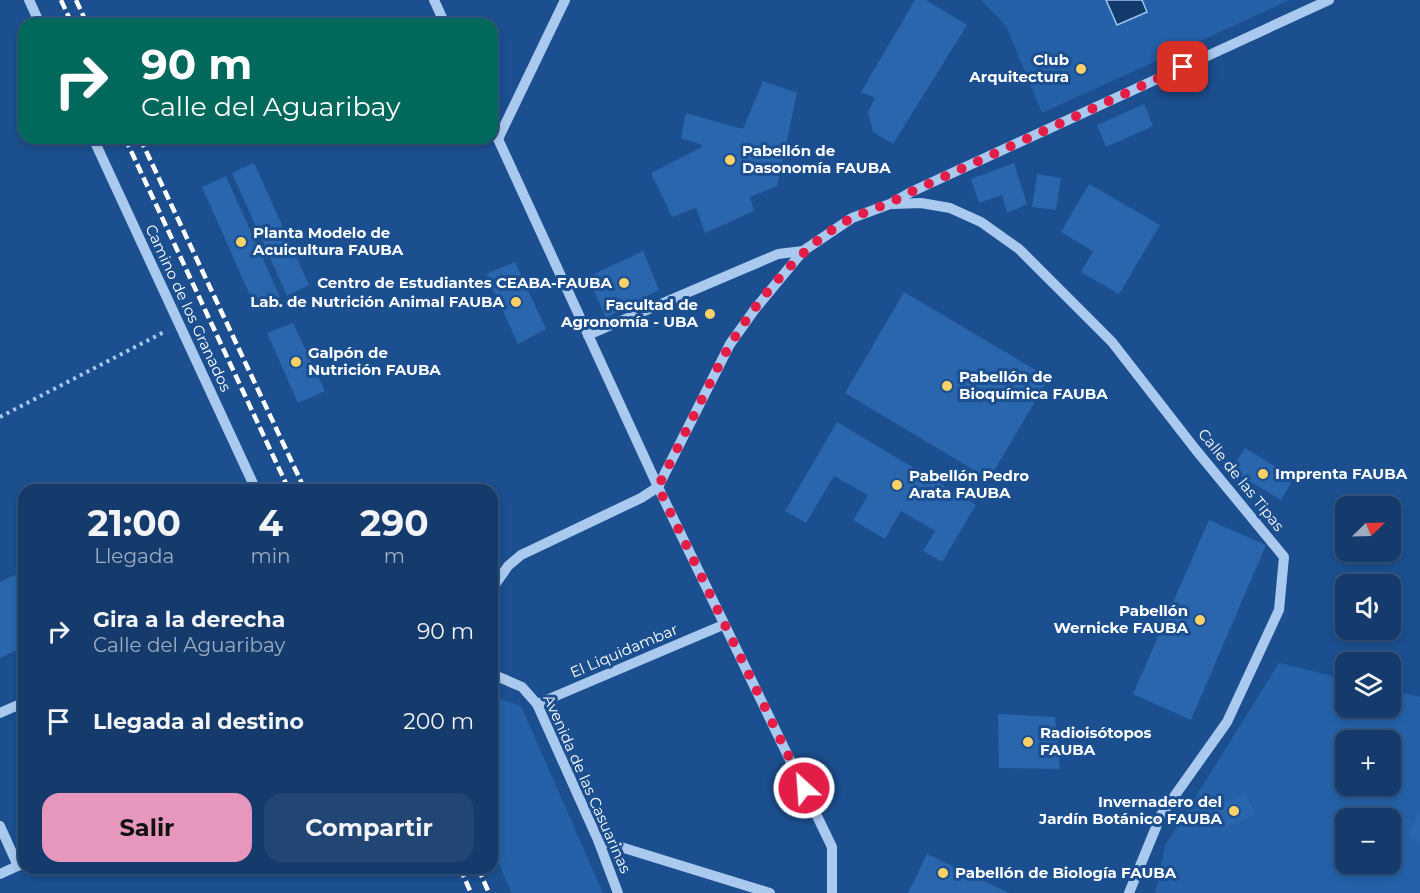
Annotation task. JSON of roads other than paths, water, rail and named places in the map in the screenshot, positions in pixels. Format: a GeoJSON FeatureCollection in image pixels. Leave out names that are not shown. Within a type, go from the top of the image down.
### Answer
{"type":"FeatureCollection","features":[{"type":"Feature","properties":{"kind":"lane"},"geometry":{"type":"LineString","coordinates":[[29,0],[37,18]]}},
{"type":"Feature","properties":{"kind":"lane"},"geometry":{"type":"LineString","coordinates":[[434,0],[442,18]]}},
{"type":"Feature","properties":{"kind":"lane"},"geometry":{"type":"LineString","coordinates":[[564,0],[498,139],[723,625],[832,847],[832,893]]}},
{"type":"Feature","properties":{"kind":"lane"},"geometry":{"type":"LineString","coordinates":[[498,581],[508,566],[521,555],[641,498],[658,487],[730,344],[755,309],[803,251],[852,218],[890,204],[911,192],[1329,0]]}},
{"type":"Feature","properties":{"kind":"lane","name":"Camino de los Granados"},"geometry":{"type":"LineString","coordinates":[[96,144],[253,484]]}},
{"type":"Feature","properties":{"kind":"lane","name":"Calle de las Tipas"},"geometry":{"type":"LineString","coordinates":[[890,204],[921,203],[950,208],[981,222],[1019,249],[1112,342],[1196,450],[1284,557],[1279,610],[1227,722],[1161,815],[1129,893]]}},
{"type":"Feature","properties":{"kind":"lane"},"geometry":{"type":"LineString","coordinates":[[588,335],[778,254],[803,251]]}},
{"type":"Feature","properties":{"kind":"lane","name":"El Liquidambar"},"geometry":{"type":"LineString","coordinates":[[537,704],[723,625]]}},
{"type":"Feature","properties":{"kind":"lane","name":"Avenida de las Casuarinas"},"geometry":{"type":"LineString","coordinates":[[498,677],[522,687],[537,704],[598,840],[618,893]]}},
{"type":"Feature","properties":{"kind":"lane"},"geometry":{"type":"LineString","coordinates":[[0,713],[18,705]]}},
{"type":"Feature","properties":{"kind":"lane"},"geometry":{"type":"LineString","coordinates":[[0,826],[18,859]]}},
{"type":"Feature","properties":{"kind":"lane"},"geometry":{"type":"LineString","coordinates":[[598,840],[770,893]]}},
{"type":"Feature","properties":{"kind":"lane"},"geometry":{"type":"LineString","coordinates":[[0,874],[18,866]]}},
{"type":"Feature","properties":{"kind":"railway"},"geometry":{"type":"LineString","coordinates":[[61,0],[69,18]]}},
{"type":"Feature","properties":{"kind":"railway"},"geometry":{"type":"LineString","coordinates":[[76,0],[84,18]]}},
{"type":"Feature","properties":{"kind":"railway"},"geometry":{"type":"LineString","coordinates":[[128,144],[286,484]]}},
{"type":"Feature","properties":{"kind":"railway"},"geometry":{"type":"LineString","coordinates":[[143,144],[302,484]]}},
{"type":"Feature","properties":{"kind":"railway"},"geometry":{"type":"LineString","coordinates":[[463,874],[471,893]]}},
{"type":"Feature","properties":{"kind":"railway"},"geometry":{"type":"LineString","coordinates":[[481,874],[489,893]]}},
{"type":"Feature","properties":{"kind":"place","name":"Club Arquitectura"},"geometry":{"type":"Point","coordinates":[1081,69]}},
{"type":"Feature","properties":{"kind":"place","name":"Pabellón de Dasonomía FAUBA"},"geometry":{"type":"Point","coordinates":[730,160]}},
{"type":"Feature","properties":{"kind":"place","name":"Planta Modelo de Acuicultura FAUBA"},"geometry":{"type":"Point","coordinates":[241,242]}},
{"type":"Feature","properties":{"kind":"place","name":"Centro de Estudiantes CEABA-FAUBA"},"geometry":{"type":"Point","coordinates":[624,283]}},
{"type":"Feature","properties":{"kind":"place","name":"Lab. de Nutrición Animal FAUBA"},"geometry":{"type":"Point","coordinates":[516,302]}},
{"type":"Feature","properties":{"kind":"place","name":"Facultad de Agronomía - UBA"},"geometry":{"type":"Point","coordinates":[710,314]}},
{"type":"Feature","properties":{"kind":"place","name":"Galpón de Nutrición FAUBA"},"geometry":{"type":"Point","coordinates":[296,362]}},
{"type":"Feature","properties":{"kind":"place","name":"Pabellón de Bioquímica FAUBA"},"geometry":{"type":"Point","coordinates":[947,386]}},
{"type":"Feature","properties":{"kind":"place","name":"Imprenta FAUBA"},"geometry":{"type":"Point","coordinates":[1263,474]}},
{"type":"Feature","properties":{"kind":"place","name":"Pabellón Pedro Arata FAUBA"},"geometry":{"type":"Point","coordinates":[897,485]}},
{"type":"Feature","properties":{"kind":"place","name":"Pabellón Wernicke FAUBA"},"geometry":{"type":"Point","coordinates":[1200,620]}},
{"type":"Feature","properties":{"kind":"place","name":"Radioisótopos FAUBA"},"geometry":{"type":"Point","coordinates":[1028,742]}},
{"type":"Feature","properties":{"kind":"place","name":"Invernadero del Jardín Botánico FAUBA"},"geometry":{"type":"Point","coordinates":[1234,811]}},
{"type":"Feature","properties":{"kind":"place","name":"Pabellón de Biología FAUBA"},"geometry":{"type":"Point","coordinates":[943,873]}}]}
